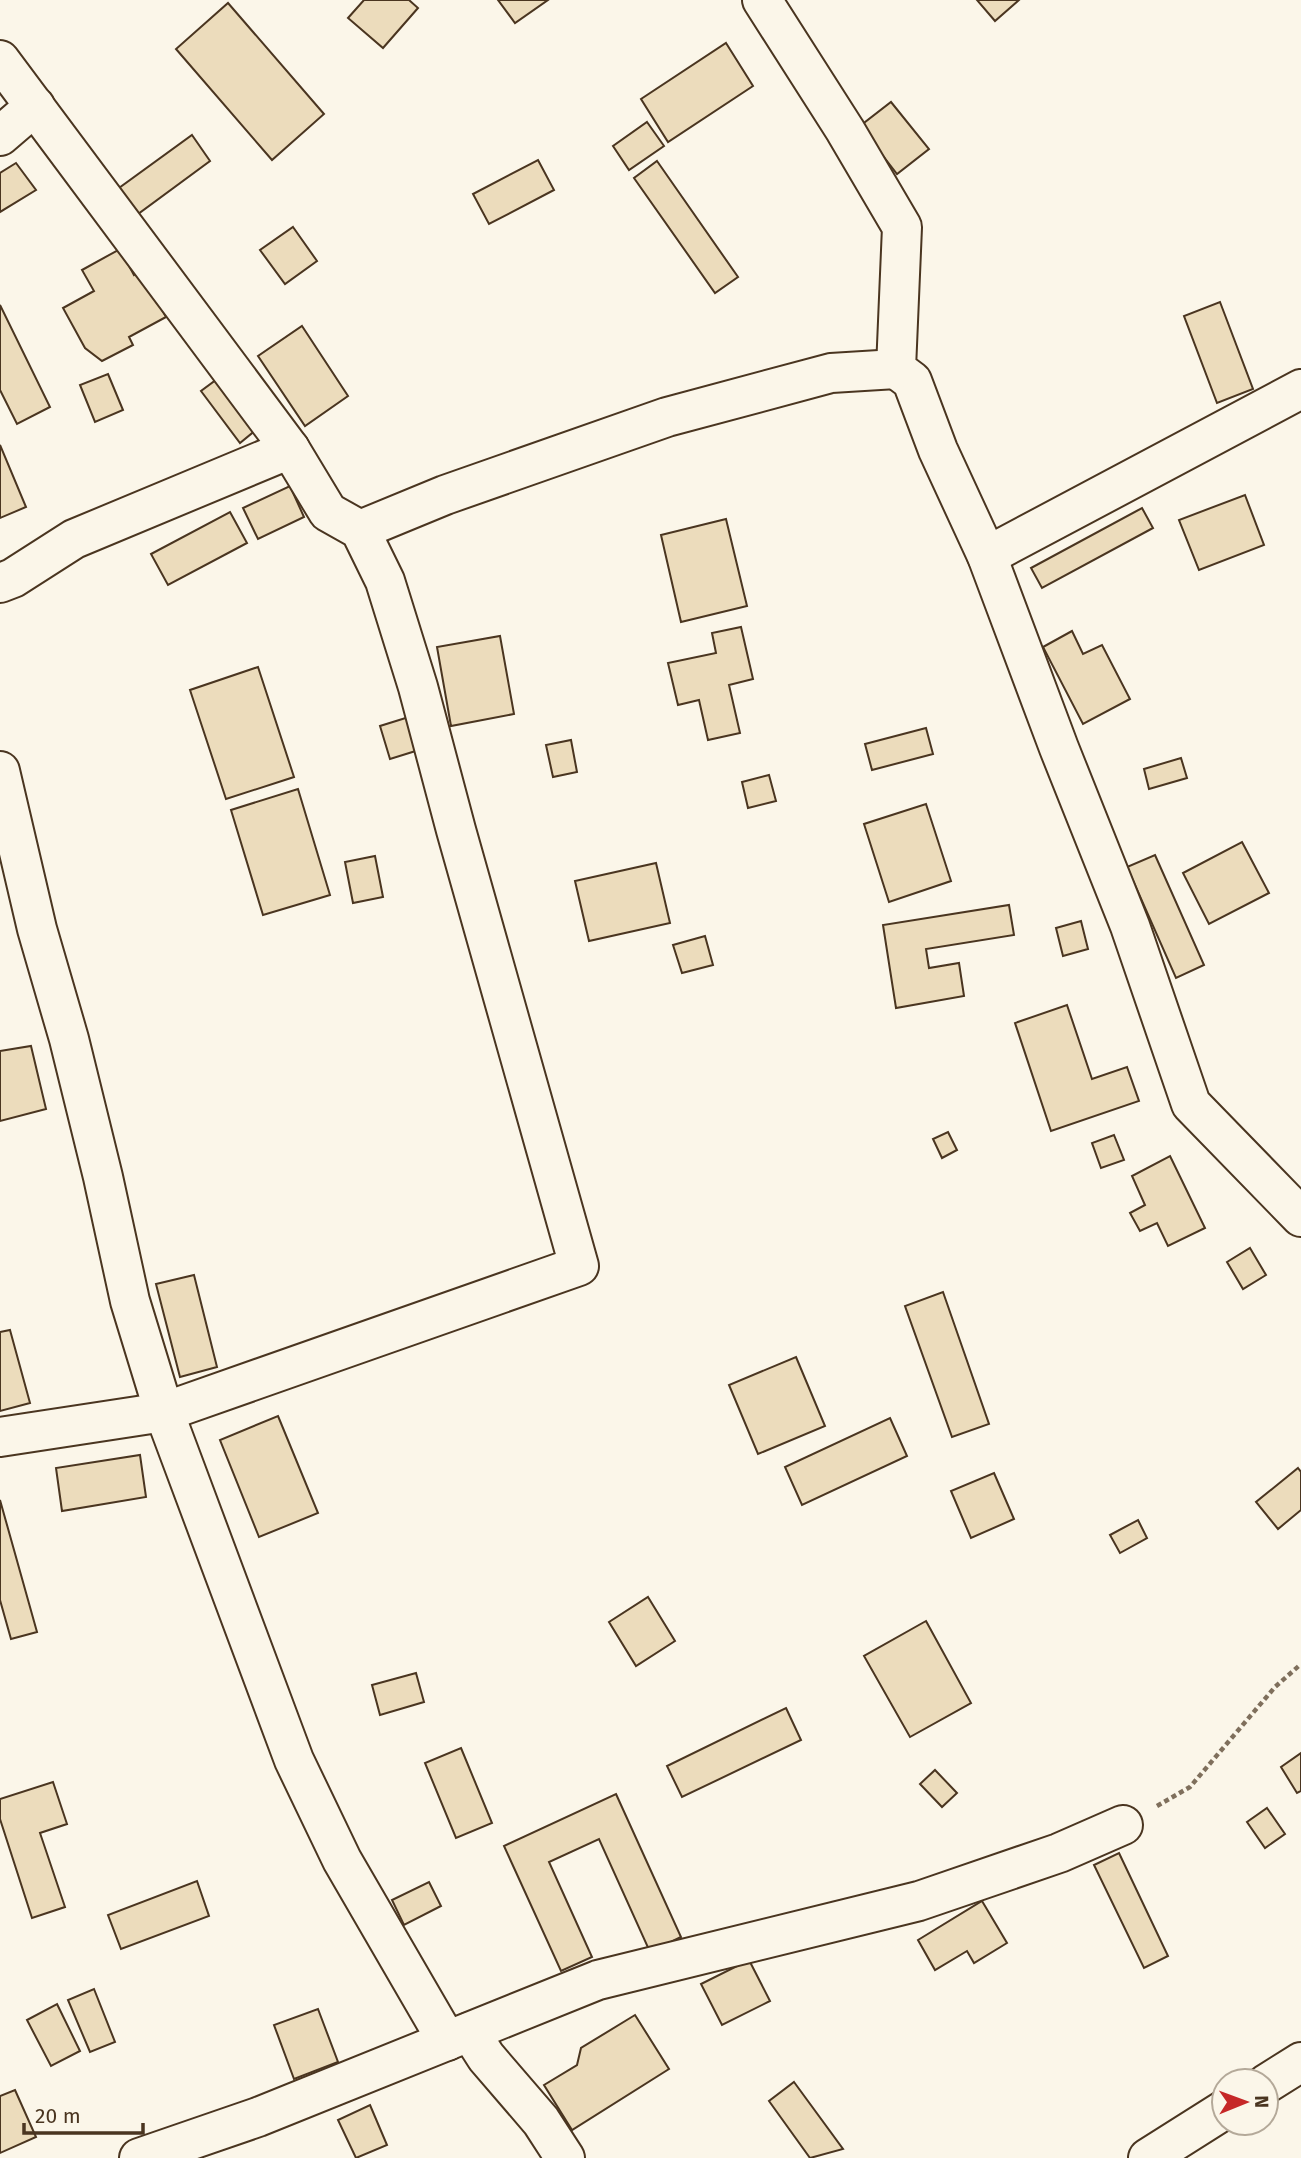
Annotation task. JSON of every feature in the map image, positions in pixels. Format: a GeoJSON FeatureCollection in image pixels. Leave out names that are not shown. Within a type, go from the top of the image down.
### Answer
{"type":"FeatureCollection","features":[{"type":"Feature","properties":{"kind":"street"},"geometry":{"type":"LineString","coordinates":[[762,0],[845,130],[902,227],[896,369]]}},
{"type":"Feature","properties":{"kind":"street"},"geometry":{"type":"LineString","coordinates":[[0,60],[290,449],[328,512],[360,530],[385,581],[418,687],[579,1266],[164,1412],[0,1437]]}},
{"type":"Feature","properties":{"kind":"street"},"geometry":{"type":"LineString","coordinates":[[0,136],[35,106]]}},
{"type":"Feature","properties":{"kind":"street"},"geometry":{"type":"LineString","coordinates":[[360,530],[445,495],[667,417],[831,373],[896,369],[912,381],[938,450],[987,556],[1130,926],[1191,1104],[1301,1217]]}},
{"type":"Feature","properties":{"kind":"street"},"geometry":{"type":"LineString","coordinates":[[987,556],[1301,389]]}},
{"type":"Feature","properties":{"kind":"street"},"geometry":{"type":"LineString","coordinates":[[0,583],[13,579],[74,539],[290,449]]}},
{"type":"Feature","properties":{"kind":"street"},"geometry":{"type":"LineString","coordinates":[[0,771],[37,929],[72,1051],[130,1301],[164,1412],[294,1760],[342,1860],[458,2037],[486,2057],[541,2121],[565,2158]]}},
{"type":"Feature","properties":{"kind":"street"},"geometry":{"type":"LineString","coordinates":[[139,2158],[258,2117],[598,1980],[919,1901],[1059,1853],[1123,1825]]}},
{"type":"Feature","properties":{"kind":"street"},"geometry":{"type":"LineString","coordinates":[[1280,2075],[1301,2062]]}},
{"type":"Feature","properties":{"kind":"street"},"geometry":{"type":"LineString","coordinates":[[1148,2158],[1210,2119]]}},
{"type":"Feature","properties":{"kind":"path"},"geometry":{"type":"LineString","coordinates":[[1123,1825],[1190,1787],[1275,1687],[1301,1664]]}},
{"type":"Feature","properties":{"kind":"building"},"geometry":{"type":"Polygon","coordinates":[[[364,0],[409,0],[418,8],[383,48],[348,18],[364,0]]]}},
{"type":"Feature","properties":{"kind":"building"},"geometry":{"type":"Polygon","coordinates":[[[498,0],[548,0],[515,23],[498,0]]]}},
{"type":"Feature","properties":{"kind":"building"},"geometry":{"type":"Polygon","coordinates":[[[977,0],[1019,0],[995,21],[977,0]]]}},
{"type":"Feature","properties":{"kind":"building"},"geometry":{"type":"Polygon","coordinates":[[[228,3],[324,114],[272,160],[176,49],[228,3]]]}},
{"type":"Feature","properties":{"kind":"building"},"geometry":{"type":"Polygon","coordinates":[[[726,43],[753,86],[668,142],[641,99],[726,43]]]}},
{"type":"Feature","properties":{"kind":"building"},"geometry":{"type":"Polygon","coordinates":[[[891,102],[929,149],[897,174],[860,126],[891,102]]]}},
{"type":"Feature","properties":{"kind":"building"},"geometry":{"type":"Polygon","coordinates":[[[647,122],[664,146],[629,170],[613,146],[647,122]]]}},
{"type":"Feature","properties":{"kind":"building"},"geometry":{"type":"Polygon","coordinates":[[[192,135],[210,161],[138,214],[119,188],[192,135]]]}},
{"type":"Feature","properties":{"kind":"building"},"geometry":{"type":"Polygon","coordinates":[[[538,160],[554,190],[489,224],[473,194],[538,160]]]}},
{"type":"Feature","properties":{"kind":"building"},"geometry":{"type":"Polygon","coordinates":[[[657,161],[738,277],[715,293],[634,178],[657,161]]]}},
{"type":"Feature","properties":{"kind":"building"},"geometry":{"type":"Polygon","coordinates":[[[16,163],[36,190],[0,212],[0,173],[16,163]]]}},
{"type":"Feature","properties":{"kind":"building"},"geometry":{"type":"Polygon","coordinates":[[[293,227],[317,261],[285,284],[260,250],[293,227]]]}},
{"type":"Feature","properties":{"kind":"building"},"geometry":{"type":"Polygon","coordinates":[[[120,249],[134,275],[141,271],[166,317],[129,337],[133,345],[102,361],[85,348],[63,308],[94,291],[82,270],[120,249]]]}},
{"type":"Feature","properties":{"kind":"building"},"geometry":{"type":"Polygon","coordinates":[[[1220,302],[1253,389],[1217,403],[1184,316],[1220,302]]]}},
{"type":"Feature","properties":{"kind":"building"},"geometry":{"type":"Polygon","coordinates":[[[0,305],[50,407],[17,424],[0,390],[0,305]]]}},
{"type":"Feature","properties":{"kind":"building"},"geometry":{"type":"Polygon","coordinates":[[[302,326],[348,396],[305,426],[258,356],[302,326]]]}},
{"type":"Feature","properties":{"kind":"building"},"geometry":{"type":"Polygon","coordinates":[[[108,374],[123,410],[95,422],[80,385],[108,374]]]}},
{"type":"Feature","properties":{"kind":"building"},"geometry":{"type":"Polygon","coordinates":[[[224,374],[262,425],[240,443],[201,391],[224,374]]]}},
{"type":"Feature","properties":{"kind":"building"},"geometry":{"type":"Polygon","coordinates":[[[0,445],[26,507],[0,518],[0,445]]]}},
{"type":"Feature","properties":{"kind":"building"},"geometry":{"type":"Polygon","coordinates":[[[290,486],[304,517],[258,539],[243,508],[290,486]]]}},
{"type":"Feature","properties":{"kind":"building"},"geometry":{"type":"Polygon","coordinates":[[[1245,495],[1264,545],[1199,570],[1179,520],[1245,495]]]}},
{"type":"Feature","properties":{"kind":"building"},"geometry":{"type":"Polygon","coordinates":[[[1142,508],[1153,528],[1042,588],[1031,568],[1142,508]]]}},
{"type":"Feature","properties":{"kind":"building"},"geometry":{"type":"Polygon","coordinates":[[[230,512],[247,543],[168,585],[151,554],[230,512]]]}},
{"type":"Feature","properties":{"kind":"building"},"geometry":{"type":"Polygon","coordinates":[[[726,519],[747,606],[681,622],[661,535],[726,519]]]}},
{"type":"Feature","properties":{"kind":"building"},"geometry":{"type":"Polygon","coordinates":[[[741,627],[753,679],[729,685],[740,733],[708,740],[699,700],[678,705],[668,663],[716,653],[712,633],[741,627]]]}},
{"type":"Feature","properties":{"kind":"building"},"geometry":{"type":"Polygon","coordinates":[[[1072,631],[1083,654],[1102,645],[1130,699],[1083,724],[1043,647],[1072,631]]]}},
{"type":"Feature","properties":{"kind":"building"},"geometry":{"type":"Polygon","coordinates":[[[500,636],[514,714],[451,726],[437,647],[500,636]]]}},
{"type":"Feature","properties":{"kind":"building"},"geometry":{"type":"Polygon","coordinates":[[[258,667],[294,777],[226,799],[190,690],[258,667]]]}},
{"type":"Feature","properties":{"kind":"building"},"geometry":{"type":"Polygon","coordinates":[[[412,716],[422,749],[390,759],[380,726],[412,716]]]}},
{"type":"Feature","properties":{"kind":"building"},"geometry":{"type":"Polygon","coordinates":[[[926,728],[933,754],[872,770],[865,744],[926,728]]]}},
{"type":"Feature","properties":{"kind":"building"},"geometry":{"type":"Polygon","coordinates":[[[571,740],[577,772],[553,777],[546,745],[571,740]]]}},
{"type":"Feature","properties":{"kind":"building"},"geometry":{"type":"Polygon","coordinates":[[[1181,758],[1187,778],[1149,789],[1144,769],[1181,758]]]}},
{"type":"Feature","properties":{"kind":"building"},"geometry":{"type":"Polygon","coordinates":[[[769,775],[776,801],[748,808],[742,782],[769,775]]]}},
{"type":"Feature","properties":{"kind":"building"},"geometry":{"type":"Polygon","coordinates":[[[298,789],[330,895],[263,915],[231,810],[298,789]]]}},
{"type":"Feature","properties":{"kind":"building"},"geometry":{"type":"Polygon","coordinates":[[[926,804],[951,881],[889,902],[864,824],[926,804]]]}},
{"type":"Feature","properties":{"kind":"building"},"geometry":{"type":"Polygon","coordinates":[[[1242,842],[1269,893],[1209,924],[1183,873],[1242,842]]]}},
{"type":"Feature","properties":{"kind":"building"},"geometry":{"type":"Polygon","coordinates":[[[1155,855],[1204,965],[1176,978],[1127,867],[1155,855]]]}},
{"type":"Feature","properties":{"kind":"building"},"geometry":{"type":"Polygon","coordinates":[[[375,856],[383,897],[353,903],[345,862],[375,856]]]}},
{"type":"Feature","properties":{"kind":"building"},"geometry":{"type":"Polygon","coordinates":[[[656,863],[670,923],[589,941],[575,881],[656,863]]]}},
{"type":"Feature","properties":{"kind":"building"},"geometry":{"type":"Polygon","coordinates":[[[1009,905],[1014,935],[926,949],[929,968],[959,963],[964,996],[896,1008],[883,925],[1009,905]]]}},
{"type":"Feature","properties":{"kind":"building"},"geometry":{"type":"Polygon","coordinates":[[[1081,921],[1088,949],[1063,956],[1056,928],[1081,921]]]}},
{"type":"Feature","properties":{"kind":"building"},"geometry":{"type":"Polygon","coordinates":[[[705,936],[713,965],[682,973],[673,945],[705,936]]]}},
{"type":"Feature","properties":{"kind":"building"},"geometry":{"type":"Polygon","coordinates":[[[1067,1005],[1092,1079],[1127,1067],[1139,1101],[1051,1131],[1015,1023],[1067,1005]]]}},
{"type":"Feature","properties":{"kind":"building"},"geometry":{"type":"Polygon","coordinates":[[[31,1046],[46,1109],[0,1121],[0,1051],[31,1046]]]}},
{"type":"Feature","properties":{"kind":"building"},"geometry":{"type":"Polygon","coordinates":[[[948,1132],[957,1150],[942,1158],[933,1139],[948,1132]]]}},
{"type":"Feature","properties":{"kind":"building"},"geometry":{"type":"Polygon","coordinates":[[[1114,1135],[1124,1160],[1101,1168],[1092,1143],[1114,1135]]]}},
{"type":"Feature","properties":{"kind":"building"},"geometry":{"type":"Polygon","coordinates":[[[1170,1156],[1205,1228],[1168,1246],[1157,1223],[1140,1231],[1130,1213],[1145,1205],[1132,1176],[1170,1156]]]}},
{"type":"Feature","properties":{"kind":"building"},"geometry":{"type":"Polygon","coordinates":[[[1250,1248],[1266,1275],[1243,1289],[1227,1262],[1250,1248]]]}},
{"type":"Feature","properties":{"kind":"building"},"geometry":{"type":"Polygon","coordinates":[[[194,1275],[217,1367],[180,1377],[156,1284],[194,1275]]]}},
{"type":"Feature","properties":{"kind":"building"},"geometry":{"type":"Polygon","coordinates":[[[943,1292],[989,1424],[952,1437],[905,1306],[943,1292]]]}},
{"type":"Feature","properties":{"kind":"building"},"geometry":{"type":"Polygon","coordinates":[[[10,1330],[30,1403],[0,1411],[0,1332],[10,1330]]]}},
{"type":"Feature","properties":{"kind":"building"},"geometry":{"type":"Polygon","coordinates":[[[796,1357],[825,1426],[758,1454],[729,1385],[796,1357]]]}},
{"type":"Feature","properties":{"kind":"building"},"geometry":{"type":"Polygon","coordinates":[[[278,1416],[318,1513],[259,1537],[220,1440],[278,1416]]]}},
{"type":"Feature","properties":{"kind":"building"},"geometry":{"type":"Polygon","coordinates":[[[890,1418],[907,1456],[802,1505],[785,1467],[890,1418]]]}},
{"type":"Feature","properties":{"kind":"building"},"geometry":{"type":"Polygon","coordinates":[[[140,1455],[146,1497],[62,1511],[56,1468],[140,1455]]]}},
{"type":"Feature","properties":{"kind":"building"},"geometry":{"type":"Polygon","coordinates":[[[1298,1468],[1301,1472],[1301,1510],[1278,1529],[1256,1502],[1298,1468]]]}},
{"type":"Feature","properties":{"kind":"building"},"geometry":{"type":"Polygon","coordinates":[[[994,1473],[1014,1519],[971,1538],[951,1491],[994,1473]]]}},
{"type":"Feature","properties":{"kind":"building"},"geometry":{"type":"Polygon","coordinates":[[[0,1500],[37,1632],[11,1639],[0,1600],[0,1500]]]}},
{"type":"Feature","properties":{"kind":"building"},"geometry":{"type":"Polygon","coordinates":[[[1138,1520],[1147,1538],[1120,1553],[1110,1535],[1138,1520]]]}},
{"type":"Feature","properties":{"kind":"building"},"geometry":{"type":"Polygon","coordinates":[[[648,1597],[675,1641],[636,1666],[609,1622],[648,1597]]]}},
{"type":"Feature","properties":{"kind":"building"},"geometry":{"type":"Polygon","coordinates":[[[926,1621],[971,1703],[910,1737],[864,1656],[926,1621]]]}},
{"type":"Feature","properties":{"kind":"building"},"geometry":{"type":"Polygon","coordinates":[[[416,1673],[424,1702],[380,1715],[372,1685],[416,1673]]]}},
{"type":"Feature","properties":{"kind":"building"},"geometry":{"type":"Polygon","coordinates":[[[786,1708],[801,1740],[682,1797],[667,1766],[786,1708]]]}},
{"type":"Feature","properties":{"kind":"building"},"geometry":{"type":"Polygon","coordinates":[[[461,1748],[492,1823],[456,1838],[425,1763],[461,1748]]]}},
{"type":"Feature","properties":{"kind":"building"},"geometry":{"type":"Polygon","coordinates":[[[1301,1753],[1301,1791],[1297,1793],[1281,1767],[1301,1753]]]}},
{"type":"Feature","properties":{"kind":"building"},"geometry":{"type":"Polygon","coordinates":[[[935,1770],[957,1793],[942,1807],[920,1784],[935,1770]]]}},
{"type":"Feature","properties":{"kind":"building"},"geometry":{"type":"Polygon","coordinates":[[[53,1782],[67,1824],[40,1833],[65,1907],[32,1918],[0,1819],[0,1799],[53,1782]]]}},
{"type":"Feature","properties":{"kind":"building"},"geometry":{"type":"Polygon","coordinates":[[[616,1794],[681,1937],[650,1952],[599,1839],[549,1862],[592,1957],[561,1971],[504,1846],[616,1794]]]}},
{"type":"Feature","properties":{"kind":"building"},"geometry":{"type":"Polygon","coordinates":[[[1267,1808],[1285,1834],[1265,1848],[1247,1822],[1267,1808]]]}},
{"type":"Feature","properties":{"kind":"building"},"geometry":{"type":"Polygon","coordinates":[[[1119,1853],[1168,1956],[1144,1968],[1094,1865],[1119,1853]]]}},
{"type":"Feature","properties":{"kind":"building"},"geometry":{"type":"Polygon","coordinates":[[[197,1881],[209,1916],[121,1949],[108,1915],[197,1881]]]}},
{"type":"Feature","properties":{"kind":"building"},"geometry":{"type":"Polygon","coordinates":[[[429,1882],[441,1906],[404,1925],[392,1900],[429,1882]]]}},
{"type":"Feature","properties":{"kind":"building"},"geometry":{"type":"Polygon","coordinates":[[[982,1901],[1007,1943],[974,1963],[967,1951],[935,1970],[918,1940],[982,1901]]]}},
{"type":"Feature","properties":{"kind":"building"},"geometry":{"type":"Polygon","coordinates":[[[749,1960],[770,2001],[722,2025],[701,1984],[749,1960]]]}},
{"type":"Feature","properties":{"kind":"building"},"geometry":{"type":"Polygon","coordinates":[[[94,1989],[115,2042],[90,2052],[68,2000],[94,1989]]]}},
{"type":"Feature","properties":{"kind":"building"},"geometry":{"type":"Polygon","coordinates":[[[57,2004],[80,2051],[51,2066],[27,2020],[57,2004]]]}},
{"type":"Feature","properties":{"kind":"building"},"geometry":{"type":"Polygon","coordinates":[[[318,2009],[338,2062],[294,2079],[274,2025],[318,2009]]]}},
{"type":"Feature","properties":{"kind":"building"},"geometry":{"type":"Polygon","coordinates":[[[635,2015],[669,2069],[572,2130],[544,2085],[577,2065],[581,2048],[635,2015]]]}},
{"type":"Feature","properties":{"kind":"building"},"geometry":{"type":"Polygon","coordinates":[[[794,2082],[843,2149],[810,2158],[769,2101],[794,2082]]]}},
{"type":"Feature","properties":{"kind":"building"},"geometry":{"type":"Polygon","coordinates":[[[15,2090],[36,2137],[0,2153],[0,2096],[15,2090]]]}},
{"type":"Feature","properties":{"kind":"building"},"geometry":{"type":"Polygon","coordinates":[[[370,2105],[387,2145],[356,2158],[338,2120],[370,2105]]]}}]}
